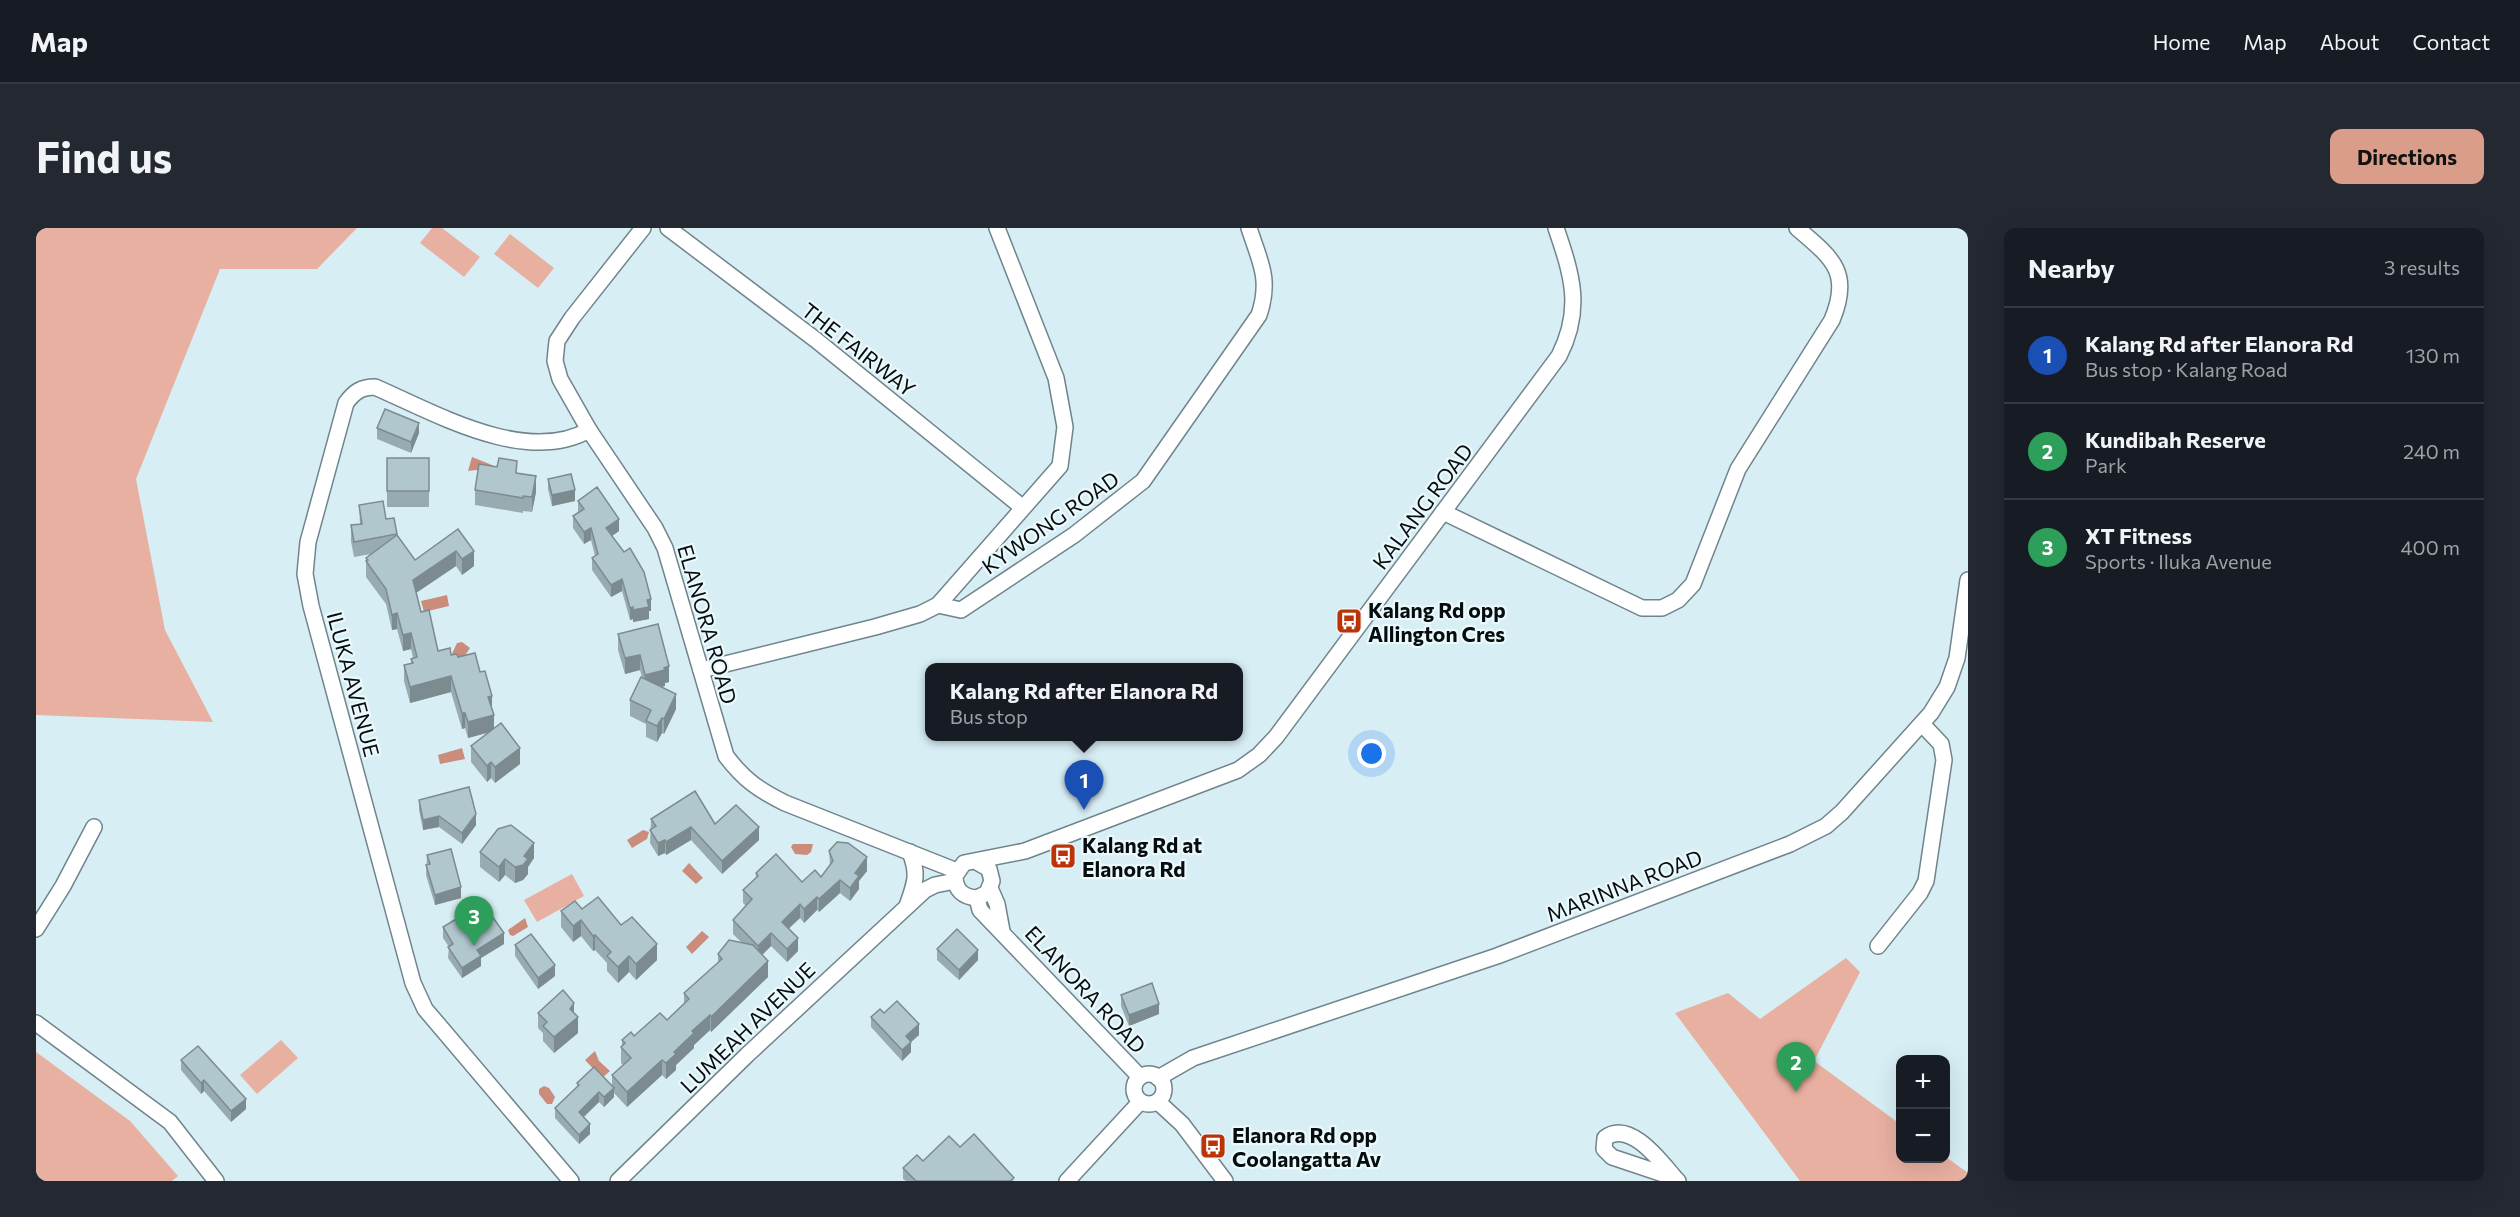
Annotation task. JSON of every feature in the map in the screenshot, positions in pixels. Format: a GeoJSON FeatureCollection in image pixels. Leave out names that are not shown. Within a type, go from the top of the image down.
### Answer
{"type":"FeatureCollection","features":[{"type":"Feature","properties":{"kind":"street","name":"ELANORA ROAD"},"geometry":{"type":"LineString","coordinates":[[643,228],[572,318],[557,341],[555,361],[560,379],[589,430],[655,528],[665,548],[726,756],[740,775],[759,790],[785,803],[910,852],[956,876]]}},
{"type":"Feature","properties":{"kind":"street","name":"THE FAIRWAY"},"geometry":{"type":"LineString","coordinates":[[668,228],[816,340],[1022,507]]}},
{"type":"Feature","properties":{"kind":"street"},"geometry":{"type":"LineString","coordinates":[[938,605],[1060,466],[1065,427],[1056,378],[997,228]]}},
{"type":"Feature","properties":{"kind":"street","name":"KYWONG ROAD"},"geometry":{"type":"LineString","coordinates":[[701,670],[874,627],[920,614],[938,605],[961,610],[1074,535],[1143,482],[1259,315],[1266,295],[1263,271],[1249,228]]}},
{"type":"Feature","properties":{"kind":"street","name":"KALANG ROAD"},"geometry":{"type":"LineString","coordinates":[[975,861],[1025,851],[1238,770],[1259,756],[1276,737],[1559,356],[1566,341],[1573,314],[1573,289],[1568,261],[1556,228]]}},
{"type":"Feature","properties":{"kind":"street"},"geometry":{"type":"LineString","coordinates":[[1443,512],[1642,608],[1662,609],[1678,600],[1693,584],[1738,469],[1832,320],[1840,300],[1840,275],[1826,254],[1797,228]]}},
{"type":"Feature","properties":{"kind":"street","name":"ILUKA AVENUE"},"geometry":{"type":"LineString","coordinates":[[571,1181],[425,1010],[416,989],[311,606],[305,574],[309,542],[346,403],[357,390],[375,387],[472,429],[516,440],[551,443],[575,438],[589,430]]}},
{"type":"Feature","properties":{"kind":"street","name":"MARINNA ROAD"},"geometry":{"type":"LineString","coordinates":[[1158,1078],[1193,1058],[1497,956],[1807,837],[1826,826],[1842,812],[1923,724],[1947,687],[1957,658],[1968,580]]}},
{"type":"Feature","properties":{"kind":"street"},"geometry":{"type":"LineString","coordinates":[[1878,946],[1920,893],[1926,881],[1944,760],[1941,744],[1923,724]]}},
{"type":"Feature","properties":{"kind":"street"},"geometry":{"type":"LineString","coordinates":[[36,929],[63,886],[94,827]]}},
{"type":"Feature","properties":{"kind":"street","name":"KALANG ROAD"},"geometry":{"type":"LineString","coordinates":[[986,886],[1025,851]]}},
{"type":"Feature","properties":{"kind":"street"},"geometry":{"type":"LineString","coordinates":[[907,906],[917,868],[910,852]]}},
{"type":"Feature","properties":{"kind":"street"},"geometry":{"type":"LineString","coordinates":[[907,906],[934,885],[956,876],[964,863],[975,861],[985,865],[986,886],[963,894],[957,888],[956,876]]}},
{"type":"Feature","properties":{"kind":"street","name":"ELANORA ROAD"},"geometry":{"type":"LineString","coordinates":[[986,886],[980,910],[1140,1077]]}},
{"type":"Feature","properties":{"kind":"street","name":"LUMEAH AVENUE"},"geometry":{"type":"LineString","coordinates":[[618,1181],[747,1055],[907,906]]}},
{"type":"Feature","properties":{"kind":"street"},"geometry":{"type":"LineString","coordinates":[[36,1023],[170,1122],[216,1181]]}},
{"type":"Feature","properties":{"kind":"street"},"geometry":{"type":"LineString","coordinates":[[1149,1074],[1158,1078],[1163,1092],[1158,1102],[1147,1104],[1140,1101],[1135,1090],[1136,1081],[1140,1077],[1149,1074]]}},
{"type":"Feature","properties":{"kind":"street"},"geometry":{"type":"LineString","coordinates":[[1067,1181],[1140,1101]]}},
{"type":"Feature","properties":{"kind":"street"},"geometry":{"type":"LineString","coordinates":[[1158,1102],[1182,1124],[1225,1181]]}},
{"type":"Feature","properties":{"kind":"shaded area"},"geometry":{"type":"Polygon","coordinates":[[[36,228],[357,228],[317,269],[220,269],[136,479],[165,630],[213,722],[36,715],[36,228]]]}},
{"type":"Feature","properties":{"kind":"shaded area"},"geometry":{"type":"Polygon","coordinates":[[[432,228],[442,228],[480,257],[464,277],[420,243],[432,228]]]}},
{"type":"Feature","properties":{"kind":"shaded area"},"geometry":{"type":"Polygon","coordinates":[[[510,234],[554,268],[538,288],[494,254],[510,234]]]}},
{"type":"Feature","properties":{"kind":"shaded area"},"geometry":{"type":"Polygon","coordinates":[[[472,457],[497,467],[493,477],[476,470],[468,471],[472,457]]]}},
{"type":"Feature","properties":{"kind":"shaded area"},"geometry":{"type":"Polygon","coordinates":[[[447,595],[449,606],[424,612],[421,601],[447,595]]]}},
{"type":"Feature","properties":{"kind":"shaded area"},"geometry":{"type":"Polygon","coordinates":[[[462,642],[470,648],[458,666],[450,658],[457,643],[462,642]]]}},
{"type":"Feature","properties":{"kind":"shaded area"},"geometry":{"type":"Polygon","coordinates":[[[462,748],[465,759],[440,764],[438,755],[462,748]]]}},
{"type":"Feature","properties":{"kind":"shaded area"},"geometry":{"type":"Polygon","coordinates":[[[643,830],[649,832],[647,839],[632,848],[627,840],[643,830]]]}},
{"type":"Feature","properties":{"kind":"shaded area"},"geometry":{"type":"Polygon","coordinates":[[[793,844],[813,844],[811,852],[807,855],[795,854],[791,847],[793,844]]]}},
{"type":"Feature","properties":{"kind":"shaded area"},"geometry":{"type":"Polygon","coordinates":[[[689,863],[703,878],[696,884],[682,871],[689,863]]]}},
{"type":"Feature","properties":{"kind":"shaded area"},"geometry":{"type":"Polygon","coordinates":[[[572,874],[584,896],[537,922],[524,900],[572,874]]]}},
{"type":"Feature","properties":{"kind":"shaded area"},"geometry":{"type":"Polygon","coordinates":[[[525,918],[528,927],[513,936],[510,935],[508,930],[525,918]]]}},
{"type":"Feature","properties":{"kind":"shaded area"},"geometry":{"type":"Polygon","coordinates":[[[702,931],[709,937],[692,954],[686,947],[702,931]]]}},
{"type":"Feature","properties":{"kind":"shaded area"},"geometry":{"type":"Polygon","coordinates":[[[1846,958],[1860,972],[1814,1061],[1896,1121],[1896,1163],[1950,1163],[1950,1160],[1968,1173],[1968,1181],[1800,1181],[1675,1013],[1728,993],[1760,1019],[1846,958]]]}},
{"type":"Feature","properties":{"kind":"shaded area"},"geometry":{"type":"Polygon","coordinates":[[[281,1040],[298,1058],[257,1094],[240,1075],[281,1040]]]}},
{"type":"Feature","properties":{"kind":"shaded area"},"geometry":{"type":"Polygon","coordinates":[[[595,1051],[599,1061],[610,1071],[602,1078],[585,1060],[595,1051]]]}},
{"type":"Feature","properties":{"kind":"shaded area"},"geometry":{"type":"Polygon","coordinates":[[[36,1052],[130,1121],[178,1176],[172,1181],[36,1181],[36,1052]]]}},
{"type":"Feature","properties":{"kind":"shaded area"},"geometry":{"type":"Polygon","coordinates":[[[544,1086],[549,1088],[555,1097],[552,1104],[547,1104],[539,1094],[539,1089],[544,1086]]]}},
{"type":"Feature","properties":{"kind":"building"},"geometry":{"type":"Polygon","coordinates":[[[385,409],[419,423],[411,442],[377,428],[385,409]]]}},
{"type":"Feature","properties":{"kind":"building"},"geometry":{"type":"Polygon","coordinates":[[[387,458],[429,458],[429,491],[387,491],[387,458]]]}},
{"type":"Feature","properties":{"kind":"building"},"geometry":{"type":"Polygon","coordinates":[[[499,458],[517,461],[516,473],[536,476],[532,497],[523,496],[523,498],[475,490],[479,464],[497,467],[499,458]]]}},
{"type":"Feature","properties":{"kind":"building"},"geometry":{"type":"Polygon","coordinates":[[[571,474],[575,490],[552,495],[548,479],[571,474]]]}},
{"type":"Feature","properties":{"kind":"building"},"geometry":{"type":"Polygon","coordinates":[[[597,487],[619,519],[606,528],[624,552],[630,548],[644,572],[651,599],[647,600],[649,607],[633,610],[633,607],[630,608],[622,579],[611,585],[592,558],[598,554],[591,528],[584,532],[573,516],[584,509],[578,501],[597,487]]]}},
{"type":"Feature","properties":{"kind":"building"},"geometry":{"type":"Polygon","coordinates":[[[383,501],[386,519],[394,518],[397,534],[354,542],[351,525],[362,524],[359,505],[383,501]]]}},
{"type":"Feature","properties":{"kind":"building"},"geometry":{"type":"Polygon","coordinates":[[[458,529],[474,551],[462,559],[456,551],[413,580],[421,612],[429,610],[438,651],[450,648],[451,655],[457,654],[458,657],[475,653],[480,672],[485,671],[492,696],[488,697],[494,715],[468,722],[465,713],[462,713],[451,676],[410,687],[404,665],[413,663],[411,659],[417,657],[411,633],[403,635],[397,613],[392,615],[386,589],[366,561],[368,560],[366,558],[397,535],[415,560],[458,529]]]}},
{"type":"Feature","properties":{"kind":"building"},"geometry":{"type":"Polygon","coordinates":[[[658,624],[669,666],[664,668],[665,670],[645,675],[640,655],[625,658],[618,634],[658,624]]]}},
{"type":"Feature","properties":{"kind":"building"},"geometry":{"type":"Polygon","coordinates":[[[641,677],[676,694],[664,719],[662,718],[657,726],[646,721],[651,710],[630,700],[641,677]]]}},
{"type":"Feature","properties":{"kind":"building"},"geometry":{"type":"Polygon","coordinates":[[[501,723],[520,748],[495,767],[491,762],[487,766],[471,746],[501,723]]]}},
{"type":"Feature","properties":{"kind":"building"},"geometry":{"type":"Polygon","coordinates":[[[469,787],[476,814],[462,833],[439,816],[423,820],[419,800],[469,787]]]}},
{"type":"Feature","properties":{"kind":"building"},"geometry":{"type":"Polygon","coordinates":[[[695,791],[715,824],[736,805],[759,827],[722,861],[691,827],[666,842],[665,840],[658,843],[650,830],[656,826],[651,819],[695,791]]]}},
{"type":"Feature","properties":{"kind":"building"},"geometry":{"type":"Polygon","coordinates":[[[511,825],[534,843],[524,856],[528,859],[523,865],[515,867],[505,859],[499,867],[480,852],[498,829],[511,825]]]}},
{"type":"Feature","properties":{"kind":"building"},"geometry":{"type":"Polygon","coordinates":[[[837,842],[848,843],[867,857],[855,873],[859,876],[850,888],[840,880],[804,909],[800,904],[782,922],[798,938],[787,949],[771,933],[758,946],[733,920],[752,899],[743,890],[758,876],[756,873],[776,854],[802,882],[815,870],[821,877],[833,861],[829,851],[837,842]]]}},
{"type":"Feature","properties":{"kind":"building"},"geometry":{"type":"Polygon","coordinates":[[[451,849],[461,887],[435,895],[426,865],[430,864],[427,855],[451,849]]]}},
{"type":"Feature","properties":{"kind":"building"},"geometry":{"type":"Polygon","coordinates":[[[598,897],[621,925],[632,917],[657,944],[636,964],[629,956],[618,967],[607,956],[611,952],[595,935],[593,936],[581,920],[573,926],[561,911],[575,901],[582,909],[598,897]]]}},
{"type":"Feature","properties":{"kind":"building"},"geometry":{"type":"Polygon","coordinates":[[[479,905],[487,919],[492,916],[504,933],[477,950],[481,956],[462,968],[448,947],[453,944],[443,927],[479,905]]]}},
{"type":"Feature","properties":{"kind":"building"},"geometry":{"type":"Polygon","coordinates":[[[957,929],[978,950],[959,970],[937,949],[957,929]]]}},
{"type":"Feature","properties":{"kind":"building"},"geometry":{"type":"Polygon","coordinates":[[[531,934],[555,965],[538,978],[515,945],[531,934]]]}},
{"type":"Feature","properties":{"kind":"building"},"geometry":{"type":"Polygon","coordinates":[[[729,940],[753,945],[768,961],[711,1017],[710,1015],[692,1031],[694,1033],[674,1052],[676,1054],[666,1063],[662,1060],[627,1092],[612,1075],[631,1058],[621,1047],[625,1043],[622,1040],[631,1032],[634,1036],[660,1013],[667,1020],[689,999],[684,993],[722,959],[718,954],[729,940]]]}},
{"type":"Feature","properties":{"kind":"building"},"geometry":{"type":"Polygon","coordinates":[[[1152,983],[1159,1004],[1129,1015],[1121,995],[1152,983]]]}},
{"type":"Feature","properties":{"kind":"building"},"geometry":{"type":"Polygon","coordinates":[[[563,990],[574,1003],[570,1009],[578,1017],[554,1037],[543,1026],[547,1022],[538,1013],[563,990]]]}},
{"type":"Feature","properties":{"kind":"building"},"geometry":{"type":"Polygon","coordinates":[[[897,1001],[919,1024],[906,1036],[911,1042],[902,1050],[871,1017],[880,1009],[884,1013],[897,1001]]]}},
{"type":"Feature","properties":{"kind":"building"},"geometry":{"type":"Polygon","coordinates":[[[198,1046],[246,1099],[231,1111],[204,1080],[201,1083],[181,1060],[198,1046]]]}},
{"type":"Feature","properties":{"kind":"building"},"geometry":{"type":"Polygon","coordinates":[[[594,1067],[614,1088],[604,1097],[599,1092],[579,1112],[590,1124],[579,1135],[555,1108],[594,1067]]]}},
{"type":"Feature","properties":{"kind":"building"},"geometry":{"type":"Polygon","coordinates":[[[974,1134],[1014,1178],[1010,1181],[916,1181],[903,1168],[917,1155],[923,1161],[949,1136],[960,1147],[974,1134]]]}},
{"type":"Feature","properties":{"kind":"place","name":"Kalang Rd opp Allington Cres"},"geometry":{"type":"Point","coordinates":[1349,621]}},
{"type":"Feature","properties":{"kind":"place","name":"Kalang Rd after Elanora Rd"},"geometry":{"type":"Point","coordinates":[1084,810]}},
{"type":"Feature","properties":{"kind":"place","name":"Kalang Rd at Elanora Rd"},"geometry":{"type":"Point","coordinates":[1063,856]}},
{"type":"Feature","properties":{"kind":"place","name":"XT Fitness"},"geometry":{"type":"Point","coordinates":[474,946]}},
{"type":"Feature","properties":{"kind":"place","name":"Kundibah Reserve"},"geometry":{"type":"Point","coordinates":[1796,1092]}},
{"type":"Feature","properties":{"kind":"place","name":"Elanora Rd opp Coolangatta Av"},"geometry":{"type":"Point","coordinates":[1213,1146]}}]}
